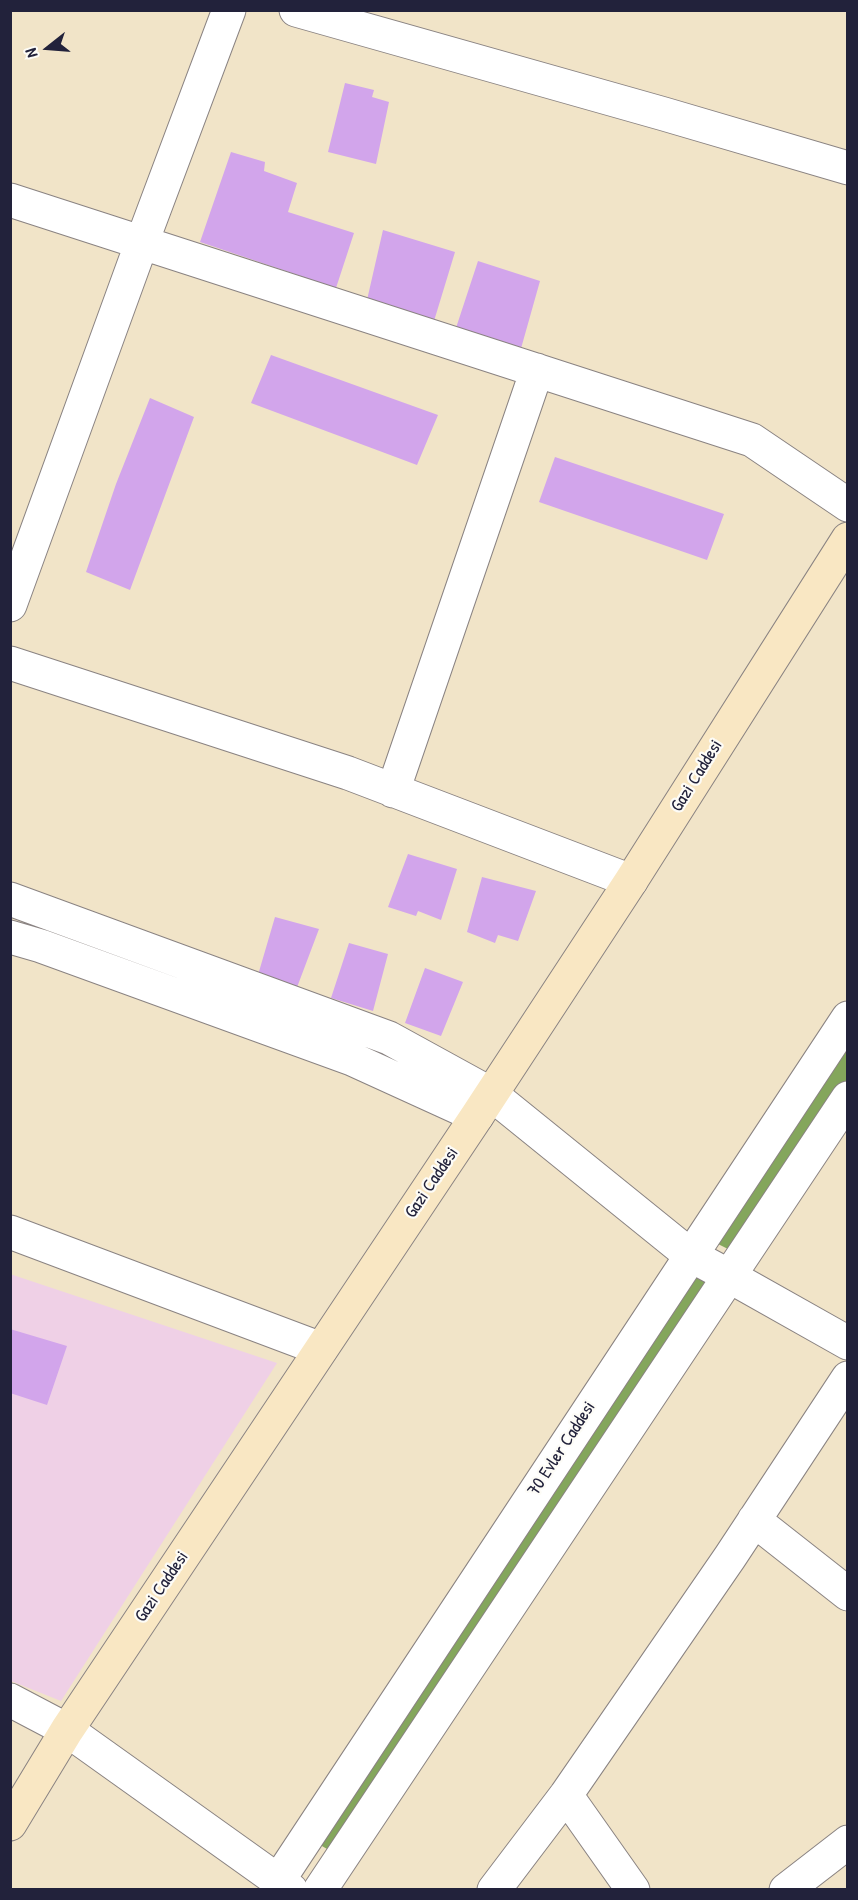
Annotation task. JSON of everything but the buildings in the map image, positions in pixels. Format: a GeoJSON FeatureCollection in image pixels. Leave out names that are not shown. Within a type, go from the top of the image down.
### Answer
{"type":"FeatureCollection","features":[{"type":"Feature","properties":{"kind":"main road","name":"Gazi Caddesi"},"geometry":{"type":"LineString","coordinates":[[10,1824],[67,1730],[631,881],[848,538]]}},
{"type":"Feature","properties":{"kind":"street"},"geometry":{"type":"LineString","coordinates":[[10,605],[229,10]]}},
{"type":"Feature","properties":{"kind":"street"},"geometry":{"type":"LineString","coordinates":[[296,10],[848,168]]}},
{"type":"Feature","properties":{"kind":"street"},"geometry":{"type":"LineString","coordinates":[[10,200],[752,440],[848,505]]}},
{"type":"Feature","properties":{"kind":"street"},"geometry":{"type":"LineString","coordinates":[[393,791],[537,370]]}},
{"type":"Feature","properties":{"kind":"street"},"geometry":{"type":"LineString","coordinates":[[10,663],[336,770],[631,881]]}},
{"type":"Feature","properties":{"kind":"street"},"geometry":{"type":"LineString","coordinates":[[10,899],[389,1038],[690,1255],[848,1343]]}},
{"type":"Feature","properties":{"kind":"street"},"geometry":{"type":"LineString","coordinates":[[10,937],[41,946],[484,1105]]}},
{"type":"Feature","properties":{"kind":"street","name":"70 Evler Caddesi"},"geometry":{"type":"LineString","coordinates":[[284,1885],[690,1255],[848,1018]]}},
{"type":"Feature","properties":{"kind":"street"},"geometry":{"type":"LineString","coordinates":[[320,1890],[848,1098]]}},
{"type":"Feature","properties":{"kind":"street"},"geometry":{"type":"LineString","coordinates":[[10,1232],[321,1349]]}},
{"type":"Feature","properties":{"kind":"street"},"geometry":{"type":"LineString","coordinates":[[494,1890],[566,1795],[848,1378]]}},
{"type":"Feature","properties":{"kind":"street"},"geometry":{"type":"LineString","coordinates":[[754,1520],[848,1594]]}},
{"type":"Feature","properties":{"kind":"street"},"geometry":{"type":"LineString","coordinates":[[10,1700],[67,1730],[284,1885]]}},
{"type":"Feature","properties":{"kind":"street"},"geometry":{"type":"LineString","coordinates":[[566,1795],[633,1890]]}},
{"type":"Feature","properties":{"kind":"street"},"geometry":{"type":"LineString","coordinates":[[786,1890],[848,1842]]}},
{"type":"Feature","properties":{"kind":"shaded area"},"geometry":{"type":"Polygon","coordinates":[[[10,1274],[277,1363],[61,1701],[11,1681],[10,1274]]]}},
{"type":"Feature","properties":{"kind":"green space"},"geometry":{"type":"Polygon","coordinates":[[[847,1047],[847,1081],[734,1252],[716,1243],[847,1047]]]}},
{"type":"Feature","properties":{"kind":"green space"},"geometry":{"type":"Polygon","coordinates":[[[694,1272],[712,1283],[334,1853],[315,1842],[694,1272]]]}}]}
